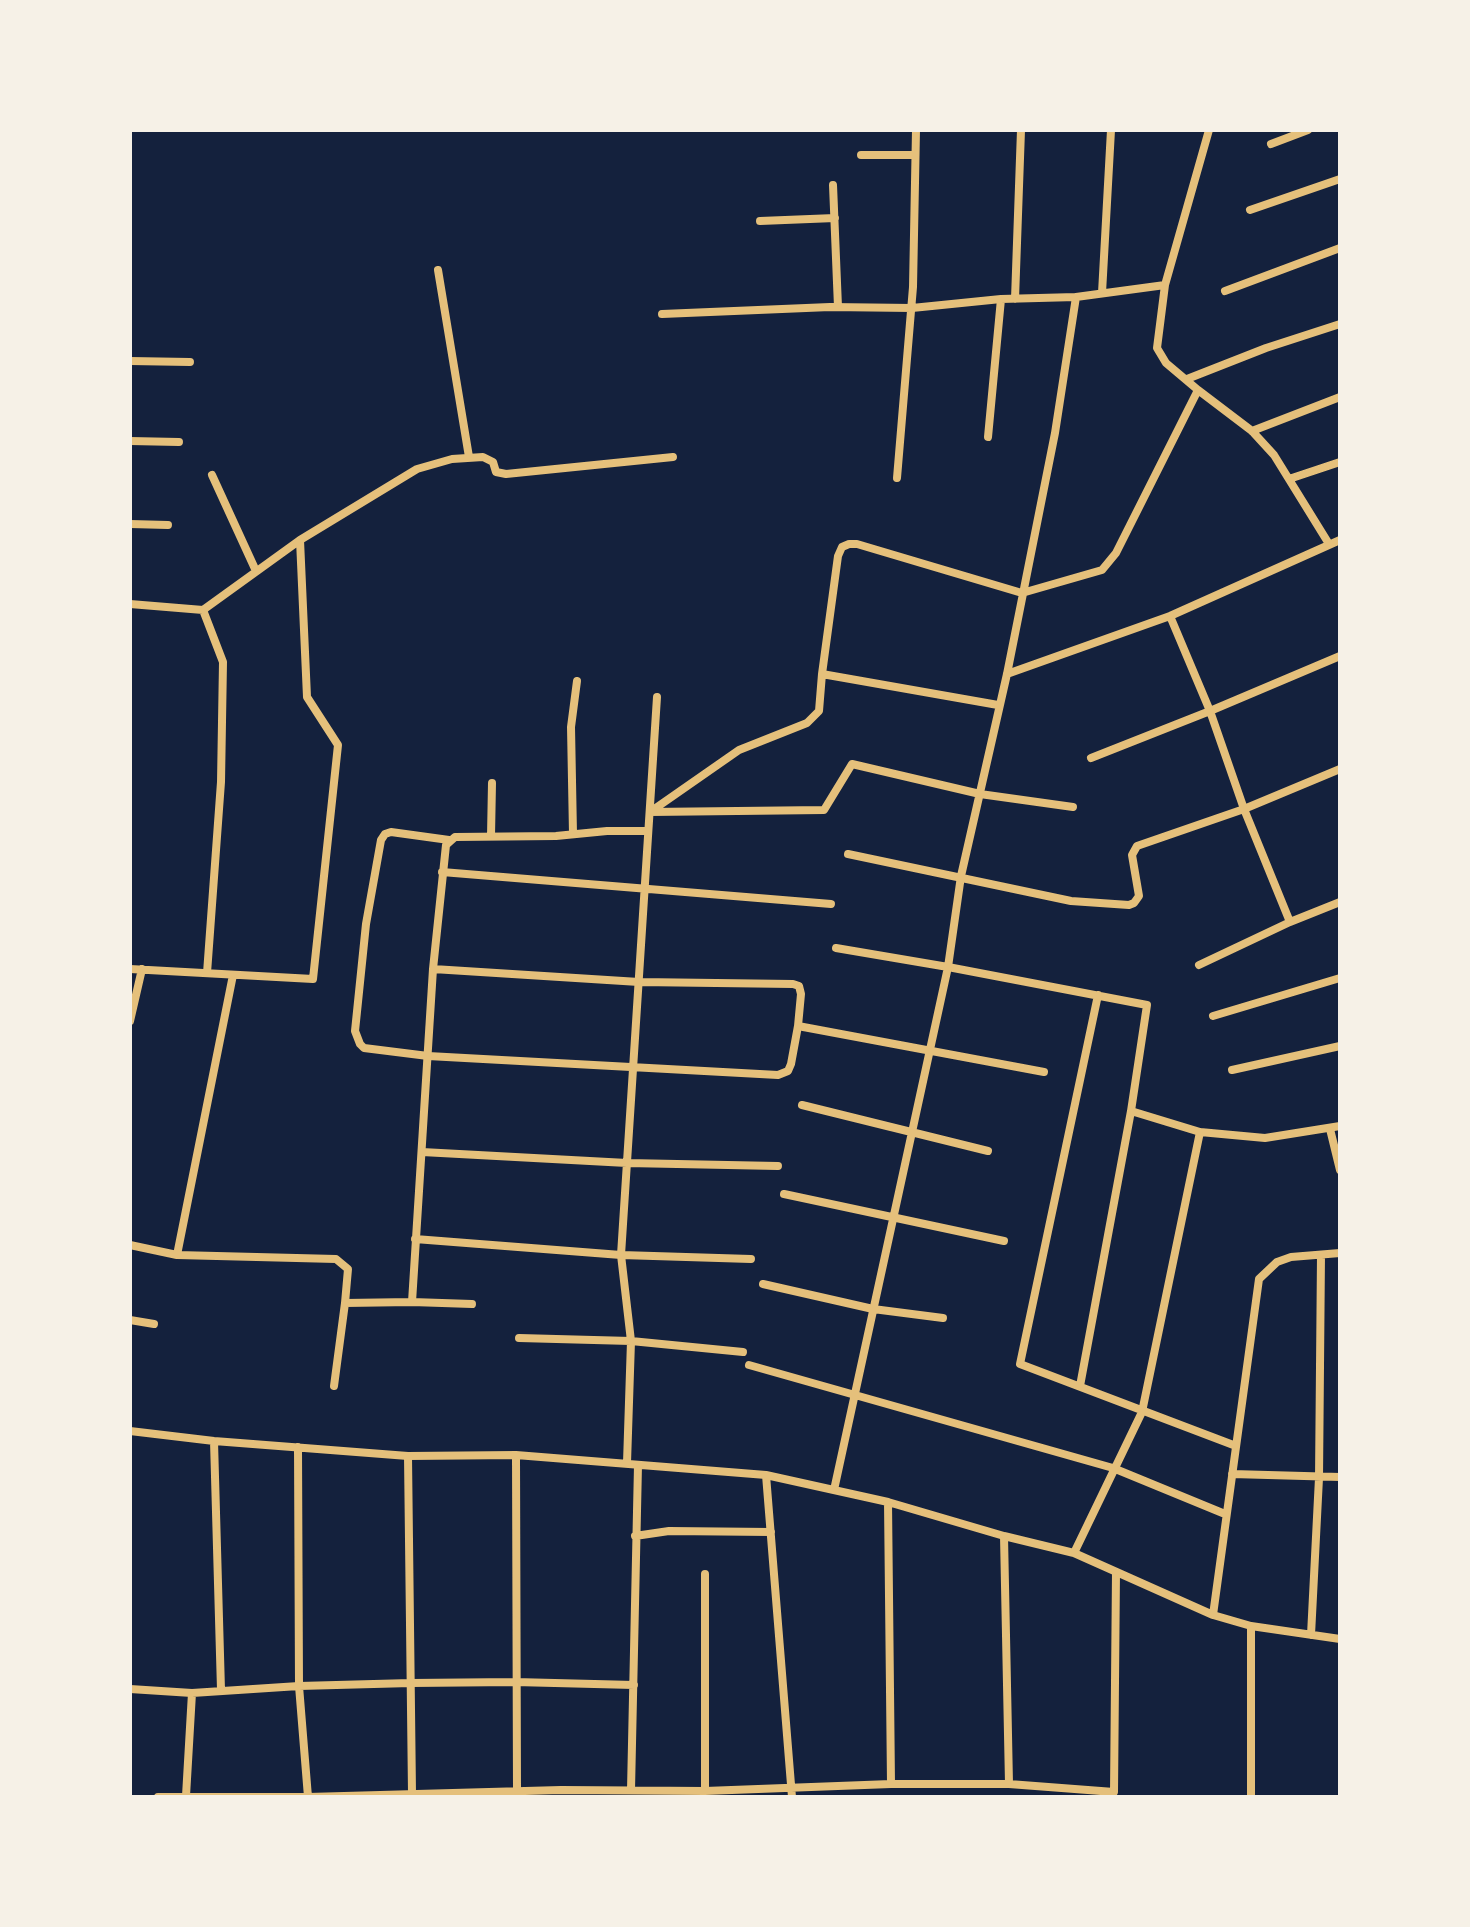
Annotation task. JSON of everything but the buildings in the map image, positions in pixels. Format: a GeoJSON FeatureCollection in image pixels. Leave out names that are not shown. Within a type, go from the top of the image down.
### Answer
{"type":"FeatureCollection","features":[{"type":"Feature","properties":{"kind":"street"},"geometry":{"type":"LineString","coordinates":[[897,478],[912,308],[916,130]]}},
{"type":"Feature","properties":{"kind":"street"},"geometry":{"type":"LineString","coordinates":[[1015,299],[1021,130]]}},
{"type":"Feature","properties":{"kind":"street"},"geometry":{"type":"LineString","coordinates":[[1102,293],[1111,130]]}},
{"type":"Feature","properties":{"kind":"street"},"geometry":{"type":"LineString","coordinates":[[1209,130],[1165,285],[1157,348],[1166,363],[1252,431],[1274,455],[1329,544]]}},
{"type":"Feature","properties":{"kind":"street"},"geometry":{"type":"LineString","coordinates":[[1271,144],[1308,130]]}},
{"type":"Feature","properties":{"kind":"street"},"geometry":{"type":"LineString","coordinates":[[861,155],[915,155]]}},
{"type":"Feature","properties":{"kind":"street"},"geometry":{"type":"LineString","coordinates":[[1250,210],[1340,179]]}},
{"type":"Feature","properties":{"kind":"street"},"geometry":{"type":"LineString","coordinates":[[833,185],[838,307]]}},
{"type":"Feature","properties":{"kind":"street"},"geometry":{"type":"LineString","coordinates":[[760,221],[835,218]]}},
{"type":"Feature","properties":{"kind":"street"},"geometry":{"type":"LineString","coordinates":[[1225,291],[1340,248]]}},
{"type":"Feature","properties":{"kind":"street"},"geometry":{"type":"LineString","coordinates":[[438,270],[469,457]]}},
{"type":"Feature","properties":{"kind":"street"},"geometry":{"type":"LineString","coordinates":[[662,314],[838,307],[912,308],[1001,299],[1076,297],[1165,285]]}},
{"type":"Feature","properties":{"kind":"street"},"geometry":{"type":"LineString","coordinates":[[834,1490],[948,967],[961,876],[1007,674],[1055,433],[1076,297]]}},
{"type":"Feature","properties":{"kind":"street"},"geometry":{"type":"LineString","coordinates":[[988,437],[1001,299]]}},
{"type":"Feature","properties":{"kind":"street"},"geometry":{"type":"LineString","coordinates":[[1187,379],[1266,348],[1340,324]]}},
{"type":"Feature","properties":{"kind":"street"},"geometry":{"type":"LineString","coordinates":[[130,361],[190,362]]}},
{"type":"Feature","properties":{"kind":"street"},"geometry":{"type":"LineString","coordinates":[[650,812],[739,750],[807,723],[819,711],[838,556],[842,547],[857,544],[1022,593],[1102,570],[1116,553],[1198,390]]}},
{"type":"Feature","properties":{"kind":"street"},"geometry":{"type":"LineString","coordinates":[[1252,431],[1340,397]]}},
{"type":"Feature","properties":{"kind":"street"},"geometry":{"type":"LineString","coordinates":[[130,441],[179,442]]}},
{"type":"Feature","properties":{"kind":"street"},"geometry":{"type":"LineString","coordinates":[[130,604],[203,610],[300,540],[417,469],[469,457],[483,457],[493,462],[496,472],[506,474],[673,457]]}},
{"type":"Feature","properties":{"kind":"street"},"geometry":{"type":"LineString","coordinates":[[1289,479],[1340,462]]}},
{"type":"Feature","properties":{"kind":"street"},"geometry":{"type":"LineString","coordinates":[[212,475],[256,571]]}},
{"type":"Feature","properties":{"kind":"street"},"geometry":{"type":"LineString","coordinates":[[130,524],[168,525]]}},
{"type":"Feature","properties":{"kind":"street"},"geometry":{"type":"LineString","coordinates":[[130,969],[313,979],[338,745],[307,697],[300,540]]}},
{"type":"Feature","properties":{"kind":"street"},"geometry":{"type":"LineString","coordinates":[[1007,674],[1170,616],[1340,540]]}},
{"type":"Feature","properties":{"kind":"street"},"geometry":{"type":"LineString","coordinates":[[203,610],[223,662],[221,782],[207,973]]}},
{"type":"Feature","properties":{"kind":"street"},"geometry":{"type":"LineString","coordinates":[[1170,616],[1210,711],[1244,809],[1290,922]]}},
{"type":"Feature","properties":{"kind":"street"},"geometry":{"type":"LineString","coordinates":[[1091,758],[1340,656]]}},
{"type":"Feature","properties":{"kind":"street"},"geometry":{"type":"LineString","coordinates":[[822,674],[998,705]]}},
{"type":"Feature","properties":{"kind":"street"},"geometry":{"type":"LineString","coordinates":[[573,834],[571,727],[577,681]]}},
{"type":"Feature","properties":{"kind":"street"},"geometry":{"type":"LineString","coordinates":[[627,1463],[631,1341],[621,1255],[657,697]]}},
{"type":"Feature","properties":{"kind":"street"},"geometry":{"type":"LineString","coordinates":[[650,812],[824,810],[852,764],[980,794],[1073,807]]}},
{"type":"Feature","properties":{"kind":"street"},"geometry":{"type":"LineString","coordinates":[[848,854],[1071,901],[1129,905],[1139,896],[1132,855],[1137,846],[1244,809],[1340,769]]}},
{"type":"Feature","properties":{"kind":"street"},"geometry":{"type":"LineString","coordinates":[[491,836],[492,783]]}},
{"type":"Feature","properties":{"kind":"street"},"geometry":{"type":"LineString","coordinates":[[433,969],[639,982],[793,984],[801,989],[798,1026],[791,1064],[784,1074],[428,1056],[364,1048],[360,1044],[355,1031],[366,924],[381,840],[385,834],[391,832],[449,840],[455,837],[648,831]]}},
{"type":"Feature","properties":{"kind":"street"},"geometry":{"type":"LineString","coordinates":[[412,1302],[433,969],[442,872],[449,840]]}},
{"type":"Feature","properties":{"kind":"street"},"geometry":{"type":"LineString","coordinates":[[442,872],[831,904]]}},
{"type":"Feature","properties":{"kind":"street"},"geometry":{"type":"LineString","coordinates":[[1199,965],[1340,902]]}},
{"type":"Feature","properties":{"kind":"street"},"geometry":{"type":"LineString","coordinates":[[836,948],[1147,1005],[1131,1111],[1080,1386]]}},
{"type":"Feature","properties":{"kind":"street"},"geometry":{"type":"LineString","coordinates":[[130,1021],[142,969]]}},
{"type":"Feature","properties":{"kind":"street"},"geometry":{"type":"LineString","coordinates":[[177,1255],[233,975]]}},
{"type":"Feature","properties":{"kind":"street"},"geometry":{"type":"LineString","coordinates":[[1213,1016],[1340,978]]}},
{"type":"Feature","properties":{"kind":"street"},"geometry":{"type":"LineString","coordinates":[[1098,995],[1020,1364],[1236,1446]]}},
{"type":"Feature","properties":{"kind":"street"},"geometry":{"type":"LineString","coordinates":[[798,1026],[1044,1072]]}},
{"type":"Feature","properties":{"kind":"street"},"geometry":{"type":"LineString","coordinates":[[1232,1070],[1340,1046]]}},
{"type":"Feature","properties":{"kind":"street"},"geometry":{"type":"LineString","coordinates":[[802,1105],[988,1151]]}},
{"type":"Feature","properties":{"kind":"street"},"geometry":{"type":"LineString","coordinates":[[1131,1111],[1200,1132],[1265,1138],[1340,1126]]}},
{"type":"Feature","properties":{"kind":"street"},"geometry":{"type":"LineString","coordinates":[[1330,1129],[1340,1170]]}},
{"type":"Feature","properties":{"kind":"street"},"geometry":{"type":"LineString","coordinates":[[1074,1553],[1142,1412],[1200,1132]]}},
{"type":"Feature","properties":{"kind":"street"},"geometry":{"type":"LineString","coordinates":[[422,1152],[627,1163],[778,1166]]}},
{"type":"Feature","properties":{"kind":"street"},"geometry":{"type":"LineString","coordinates":[[784,1194],[1004,1241]]}},
{"type":"Feature","properties":{"kind":"street"},"geometry":{"type":"LineString","coordinates":[[415,1239],[621,1255],[751,1259]]}},
{"type":"Feature","properties":{"kind":"street"},"geometry":{"type":"LineString","coordinates":[[130,1245],[177,1255],[336,1259],[348,1269],[334,1386]]}},
{"type":"Feature","properties":{"kind":"street"},"geometry":{"type":"LineString","coordinates":[[1213,1615],[1259,1279],[1277,1262],[1291,1257],[1340,1253]]}},
{"type":"Feature","properties":{"kind":"street"},"geometry":{"type":"LineString","coordinates":[[1311,1635],[1319,1478],[1321,1255]]}},
{"type":"Feature","properties":{"kind":"street"},"geometry":{"type":"LineString","coordinates":[[763,1284],[873,1309],[943,1318]]}},
{"type":"Feature","properties":{"kind":"street"},"geometry":{"type":"LineString","coordinates":[[345,1303],[472,1304]]}},
{"type":"Feature","properties":{"kind":"street"},"geometry":{"type":"LineString","coordinates":[[130,1320],[154,1324]]}},
{"type":"Feature","properties":{"kind":"street"},"geometry":{"type":"LineString","coordinates":[[519,1338],[631,1341],[743,1352]]}},
{"type":"Feature","properties":{"kind":"street"},"geometry":{"type":"LineString","coordinates":[[749,1365],[1113,1468],[1225,1514]]}},
{"type":"Feature","properties":{"kind":"street"},"geometry":{"type":"LineString","coordinates":[[130,1431],[214,1441],[408,1456],[516,1455],[766,1475],[888,1502],[1074,1553],[1213,1615],[1251,1626],[1340,1639]]}},
{"type":"Feature","properties":{"kind":"street"},"geometry":{"type":"LineString","coordinates":[[214,1441],[221,1690]]}},
{"type":"Feature","properties":{"kind":"street"},"geometry":{"type":"LineString","coordinates":[[298,1447],[299,1686],[308,1797]]}},
{"type":"Feature","properties":{"kind":"street"},"geometry":{"type":"LineString","coordinates":[[516,1455],[517,1791]]}},
{"type":"Feature","properties":{"kind":"street"},"geometry":{"type":"LineString","coordinates":[[408,1456],[412,1793]]}},
{"type":"Feature","properties":{"kind":"street"},"geometry":{"type":"LineString","coordinates":[[631,1790],[638,1465]]}},
{"type":"Feature","properties":{"kind":"street"},"geometry":{"type":"LineString","coordinates":[[1232,1474],[1340,1477]]}},
{"type":"Feature","properties":{"kind":"street"},"geometry":{"type":"LineString","coordinates":[[766,1475],[792,1793]]}},
{"type":"Feature","properties":{"kind":"street"},"geometry":{"type":"LineString","coordinates":[[888,1502],[891,1784]]}},
{"type":"Feature","properties":{"kind":"street"},"geometry":{"type":"LineString","coordinates":[[635,1536],[669,1531],[771,1532]]}},
{"type":"Feature","properties":{"kind":"street"},"geometry":{"type":"LineString","coordinates":[[1004,1536],[1009,1784]]}},
{"type":"Feature","properties":{"kind":"street"},"geometry":{"type":"LineString","coordinates":[[158,1797],[631,1790],[705,1794],[792,1793],[891,1784],[1009,1784],[1114,1795],[1116,1572]]}},
{"type":"Feature","properties":{"kind":"street"},"geometry":{"type":"LineString","coordinates":[[705,1574],[705,1794]]}},
{"type":"Feature","properties":{"kind":"street"},"geometry":{"type":"LineString","coordinates":[[1251,1626],[1251,1797]]}},
{"type":"Feature","properties":{"kind":"street"},"geometry":{"type":"LineString","coordinates":[[130,1689],[192,1693],[411,1683],[634,1685]]}},
{"type":"Feature","properties":{"kind":"street"},"geometry":{"type":"LineString","coordinates":[[186,1796],[192,1693]]}}]}
